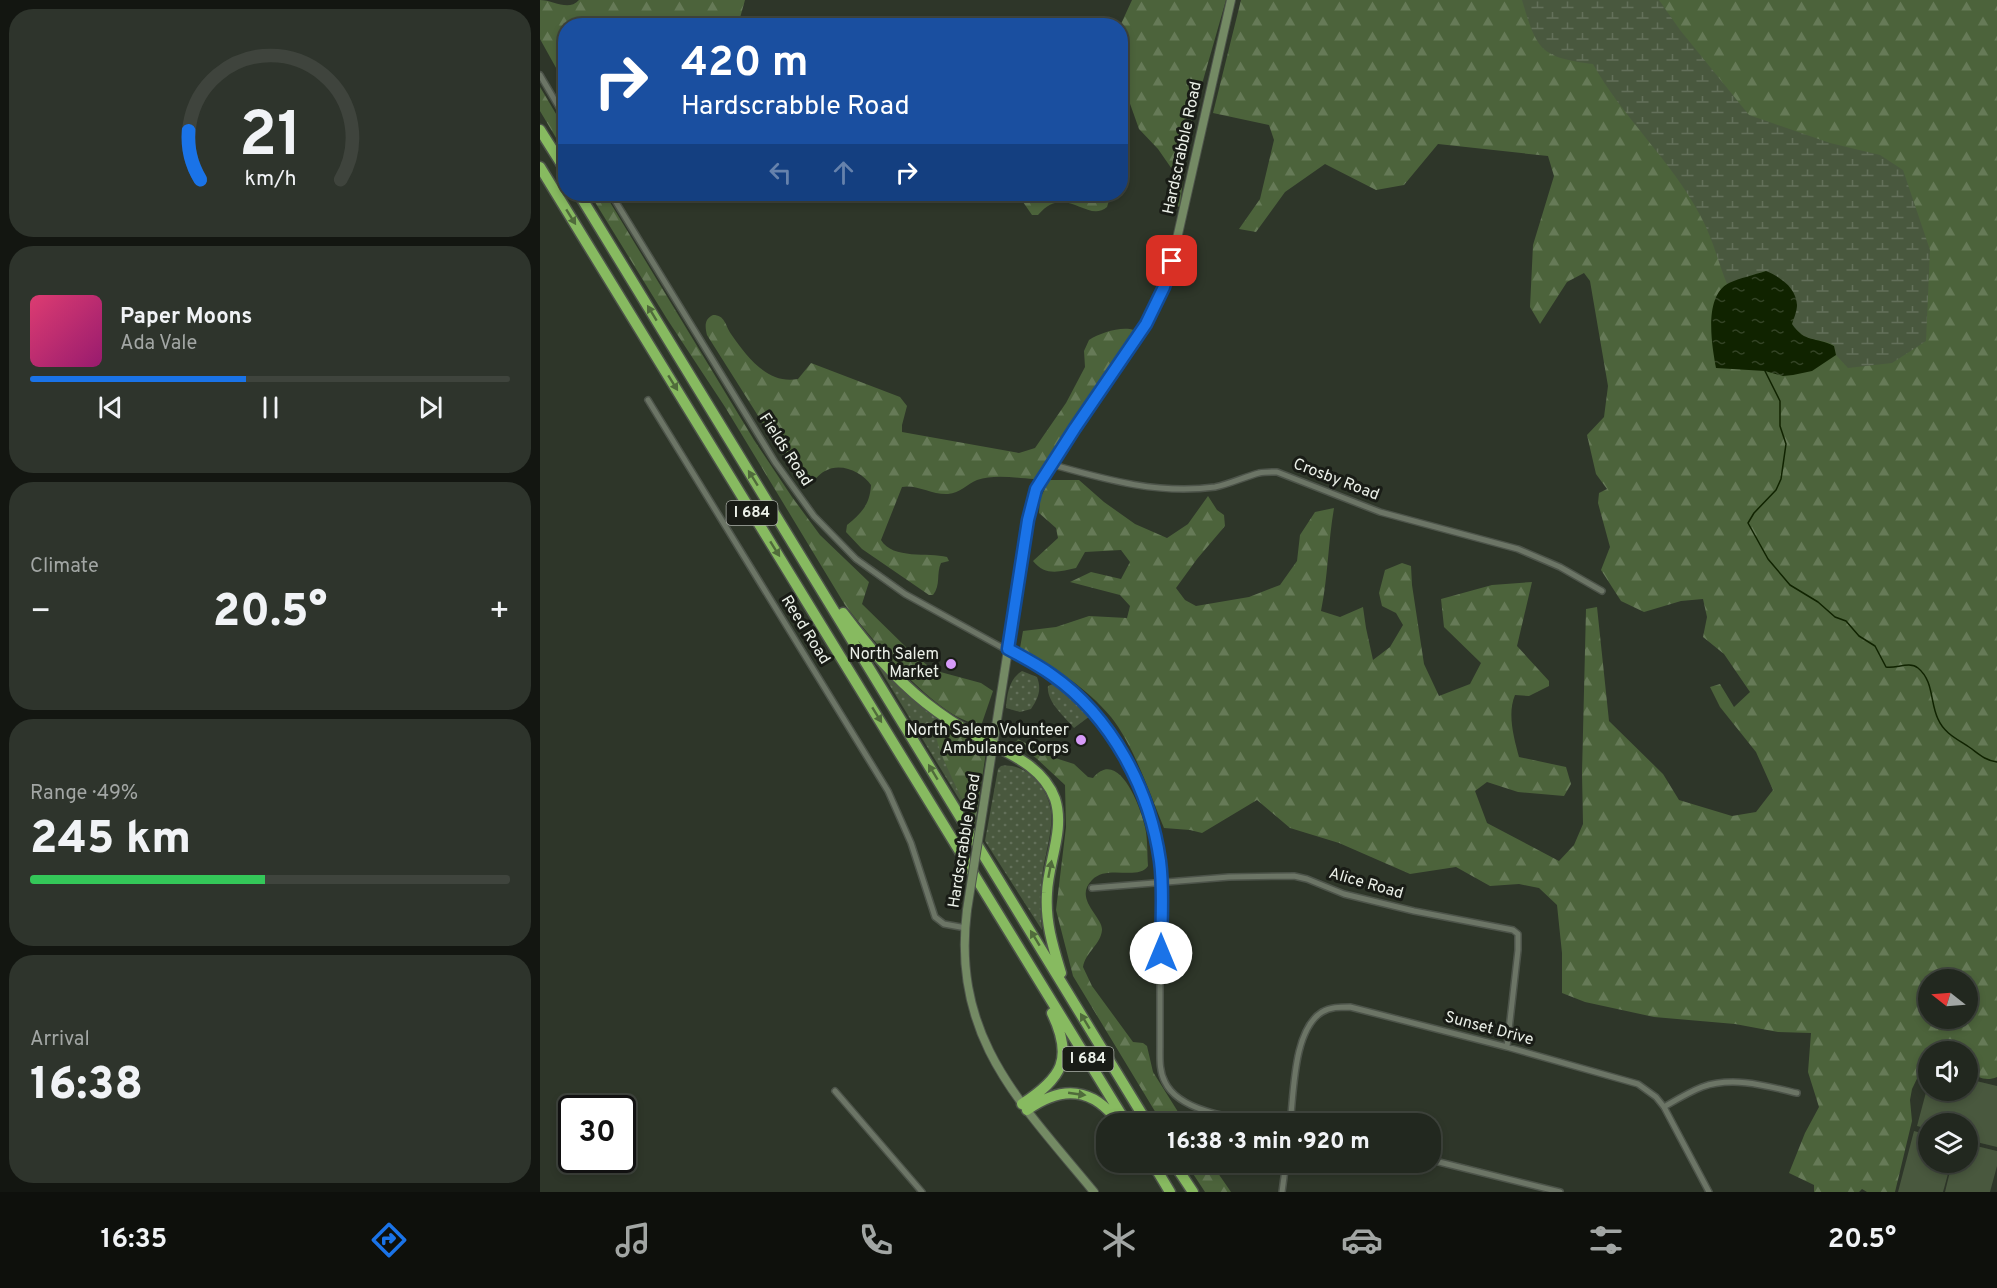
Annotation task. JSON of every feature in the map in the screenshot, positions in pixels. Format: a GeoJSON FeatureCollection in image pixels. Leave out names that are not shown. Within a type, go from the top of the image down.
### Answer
{"type":"FeatureCollection","features":[{"type":"Feature","properties":{"kind":"highway"},"geometry":{"type":"LineString","coordinates":[[540,130],[558,158]]}},
{"type":"Feature","properties":{"kind":"highway","name":"I 684"},"geometry":{"type":"LineString","coordinates":[[540,167],[558,196]]}},
{"type":"Feature","properties":{"kind":"highway","name":"I 684"},"geometry":{"type":"LineString","coordinates":[[561,201],[1120,1113]]}},
{"type":"Feature","properties":{"kind":"highway","name":"I 684"},"geometry":{"type":"LineString","coordinates":[[583,201],[1142,1113]]}},
{"type":"Feature","properties":{"kind":"highway"},"geometry":{"type":"LineString","coordinates":[[827,600],[843,613],[882,662],[913,692],[955,724],[1024,762],[1040,774],[1050,789],[1057,807],[1058,826],[1046,906],[1049,931],[1065,988]]}},
{"type":"Feature","properties":{"kind":"highway"},"geometry":{"type":"LineString","coordinates":[[1024,1107],[1049,1085],[1061,1063],[1064,1046],[1048,995]]}},
{"type":"Feature","properties":{"kind":"highway"},"geometry":{"type":"LineString","coordinates":[[1024,1107],[1055,1095],[1078,1093],[1101,1102],[1110,1113]]}},
{"type":"Feature","properties":{"kind":"highway"},"geometry":{"type":"LineString","coordinates":[[1159,1173],[1170,1192]]}},
{"type":"Feature","properties":{"kind":"highway"},"geometry":{"type":"LineString","coordinates":[[1180,1173],[1193,1192]]}},
{"type":"Feature","properties":{"kind":"street","name":"Hardscrabble Road"},"geometry":{"type":"LineString","coordinates":[[1094,1192],[1024,1107],[998,1071],[977,1021],[968,982],[967,910],[1031,503],[1050,464],[1146,324],[1164,287],[1231,0]]}},
{"type":"Feature","properties":{"kind":"street"},"geometry":{"type":"LineString","coordinates":[[540,75],[558,105]]}},
{"type":"Feature","properties":{"kind":"street","name":"Fields Road"},"geometry":{"type":"LineString","coordinates":[[615,201],[782,472],[823,527],[856,559],[905,594],[1052,675],[1096,717],[1120,751],[1131,768],[1146,803],[1157,843],[1161,883],[1160,1046],[1162,1074],[1176,1096],[1192,1106],[1218,1113]]}},
{"type":"Feature","properties":{"kind":"street","name":"Reed Road"},"geometry":{"type":"LineString","coordinates":[[648,400],[888,791],[911,843],[934,917],[944,924],[966,928]]}},
{"type":"Feature","properties":{"kind":"street","name":"Crosby Road"},"geometry":{"type":"LineString","coordinates":[[1050,464],[1109,481],[1158,489],[1215,487],[1244,480],[1260,473],[1278,472],[1380,512],[1518,549],[1560,567],[1602,591]]}},
{"type":"Feature","properties":{"kind":"street","name":"Alice Road"},"geometry":{"type":"LineString","coordinates":[[1092,888],[1229,877],[1294,876],[1344,894],[1404,909],[1513,930],[1518,934],[1518,950],[1507,1047]]}},
{"type":"Feature","properties":{"kind":"street","name":"Sunset Drive"},"geometry":{"type":"LineString","coordinates":[[1291,1113],[1299,1046],[1315,1017],[1324,1010],[1336,1007],[1368,1010],[1638,1084],[1656,1097],[1664,1107],[1709,1192]]}},
{"type":"Feature","properties":{"kind":"street"},"geometry":{"type":"LineString","coordinates":[[1664,1107],[1704,1086],[1730,1082],[1751,1083],[1797,1093]]}},
{"type":"Feature","properties":{"kind":"street"},"geometry":{"type":"LineString","coordinates":[[835,1091],[922,1192]]}},
{"type":"Feature","properties":{"kind":"street"},"geometry":{"type":"LineString","coordinates":[[1441,1162],[1560,1192]]}},
{"type":"Feature","properties":{"kind":"street"},"geometry":{"type":"LineString","coordinates":[[1282,1192],[1285,1173]]}},
{"type":"Feature","properties":{"kind":"green space"},"geometry":{"type":"Polygon","coordinates":[[[540,0],[570,5],[579,0],[745,0],[740,18],[558,18],[558,71],[540,39],[540,0]]]}},
{"type":"Feature","properties":{"kind":"green space"},"geometry":{"type":"Polygon","coordinates":[[[1132,0],[1226,0],[1188,133],[1180,207],[1175,206],[1179,187],[1174,172],[1158,149],[1139,129],[1128,98],[1128,18],[1124,18],[1132,0]]]}},
{"type":"Feature","properties":{"kind":"green space"},"geometry":{"type":"Polygon","coordinates":[[[1241,0],[1997,0],[1997,1077],[1985,1079],[1978,1076],[1978,1041],[1918,1041],[1918,1076],[1910,1100],[1912,1121],[1895,1192],[1867,1192],[1862,1189],[1859,1192],[1814,1192],[1814,1185],[1789,1173],[1805,1133],[1819,1107],[1808,1072],[1811,1033],[1778,1032],[1735,1024],[1654,1017],[1585,1002],[1562,993],[1562,953],[1557,905],[1539,888],[1519,884],[1490,886],[1456,867],[1410,874],[1339,843],[1290,828],[1257,800],[1202,833],[1164,828],[1134,756],[1111,717],[1080,687],[1020,648],[1023,631],[1056,627],[1089,616],[1127,618],[1130,606],[1120,595],[1070,582],[1091,572],[1121,579],[1130,562],[1121,550],[1085,552],[1076,568],[1053,572],[1042,569],[1033,561],[1058,538],[1056,528],[1039,513],[1040,499],[1049,480],[1079,480],[1104,502],[1135,524],[1167,538],[1188,524],[1208,496],[1217,510],[1224,515],[1225,526],[1176,588],[1185,600],[1196,606],[1249,597],[1280,585],[1297,561],[1300,535],[1315,512],[1334,508],[1321,611],[1340,617],[1363,607],[1373,660],[1390,647],[1403,625],[1396,613],[1382,606],[1379,593],[1385,570],[1402,563],[1411,566],[1424,664],[1439,696],[1470,684],[1481,663],[1444,627],[1441,599],[1492,585],[1532,582],[1517,646],[1549,681],[1549,686],[1529,696],[1515,695],[1511,718],[1513,734],[1519,757],[1566,767],[1571,784],[1564,796],[1518,792],[1487,782],[1475,791],[1487,823],[1559,861],[1574,845],[1583,824],[1586,609],[1597,607],[1609,721],[1663,774],[1679,800],[1732,816],[1756,812],[1773,790],[1756,752],[1720,707],[1710,687],[1720,684],[1734,707],[1750,692],[1724,654],[1703,637],[1707,617],[1703,599],[1681,601],[1644,612],[1621,601],[1601,570],[1610,547],[1598,503],[1599,493],[1607,489],[1596,474],[1587,435],[1604,417],[1608,386],[1590,281],[1584,273],[1567,282],[1540,324],[1530,307],[1533,245],[1554,176],[1548,156],[1438,144],[1404,185],[1376,190],[1325,164],[1285,192],[1256,232],[1239,229],[1260,199],[1274,140],[1269,125],[1213,113],[1241,0]]]}},
{"type":"Feature","properties":{"kind":"green space"},"geometry":{"type":"Polygon","coordinates":[[[1522,0],[1659,0],[1680,30],[1749,115],[1830,143],[1880,155],[1903,170],[1930,250],[1926,341],[1892,363],[1848,368],[1836,355],[1834,345],[1806,337],[1797,330],[1792,324],[1797,305],[1765,271],[1727,284],[1704,223],[1675,176],[1618,103],[1593,64],[1562,58],[1543,48],[1532,30],[1522,0]]]}},
{"type":"Feature","properties":{"kind":"green space"},"geometry":{"type":"Polygon","coordinates":[[[540,87],[558,117],[558,141],[540,111],[540,87]]]}},
{"type":"Feature","properties":{"kind":"green space"},"geometry":{"type":"Polygon","coordinates":[[[594,201],[609,201],[754,440],[792,497],[820,535],[869,582],[862,604],[933,670],[981,683],[993,691],[982,723],[966,721],[928,696],[888,656],[845,605],[725,407],[667,319],[594,201]]]}},
{"type":"Feature","properties":{"kind":"green space"},"geometry":{"type":"Polygon","coordinates":[[[1109,201],[1107,207],[1099,211],[1092,211],[1067,202],[1058,202],[1048,206],[1038,215],[1032,215],[1023,202],[1109,201]]]}},
{"type":"Feature","properties":{"kind":"green space"},"geometry":{"type":"Polygon","coordinates":[[[713,315],[722,319],[751,360],[777,378],[798,379],[811,363],[900,397],[907,406],[902,432],[1019,453],[1035,448],[1066,403],[1085,367],[1084,351],[1089,340],[1111,331],[1134,330],[1034,479],[984,478],[948,494],[908,486],[902,487],[881,540],[887,546],[902,553],[947,557],[949,561],[941,563],[935,591],[933,595],[929,595],[862,549],[846,532],[847,525],[867,503],[871,485],[867,480],[857,472],[844,468],[831,468],[823,472],[807,487],[798,479],[707,335],[707,321],[713,315]]]}},
{"type":"Feature","properties":{"kind":"green space"},"geometry":{"type":"Polygon","coordinates":[[[870,653],[954,728],[936,733],[951,774],[975,825],[870,653]]]}},
{"type":"Feature","properties":{"kind":"green space"},"geometry":{"type":"Polygon","coordinates":[[[1022,671],[1037,677],[1039,690],[1031,709],[1020,712],[1006,708],[1011,683],[1022,671]]]}},
{"type":"Feature","properties":{"kind":"green space"},"geometry":{"type":"Polygon","coordinates":[[[1055,683],[1090,716],[1074,728],[1050,698],[1048,686],[1055,683]]]}},
{"type":"Feature","properties":{"kind":"green space"},"geometry":{"type":"Polygon","coordinates":[[[943,724],[973,738],[986,752],[975,825],[946,766],[938,743],[936,732],[939,725],[943,724]]]}},
{"type":"Feature","properties":{"kind":"green space"},"geometry":{"type":"Polygon","coordinates":[[[1018,739],[1049,756],[1074,764],[1088,777],[1093,778],[1102,771],[1111,770],[1119,774],[1126,782],[1137,804],[1146,833],[1148,866],[1137,872],[1098,875],[1087,887],[1087,901],[1102,930],[1099,940],[1083,967],[1092,986],[1133,1042],[1147,1046],[1153,1072],[1179,1113],[1156,1113],[1073,976],[1056,910],[1066,827],[1065,785],[1036,758],[1015,743],[1018,739]]]}},
{"type":"Feature","properties":{"kind":"green space"},"geometry":{"type":"Polygon","coordinates":[[[1001,766],[1019,768],[1027,772],[1040,786],[1049,802],[1051,826],[1041,885],[1042,930],[985,841],[998,769],[1001,766]]]}},
{"type":"Feature","properties":{"kind":"green space"},"geometry":{"type":"Polygon","coordinates":[[[1978,1081],[1997,1086],[1997,1147],[1978,1142],[1978,1113],[1920,1113],[1924,1101],[1978,1101],[1978,1081]]]}},
{"type":"Feature","properties":{"kind":"green space"},"geometry":{"type":"Polygon","coordinates":[[[1914,1131],[1918,1132],[1918,1173],[1948,1173],[1943,1192],[1898,1192],[1914,1131]]]}},
{"type":"Feature","properties":{"kind":"green space"},"geometry":{"type":"Polygon","coordinates":[[[1978,1146],[1997,1151],[1997,1166],[1990,1192],[1945,1192],[1950,1173],[1978,1173],[1978,1146]]]}},
{"type":"Feature","properties":{"kind":"green space"},"geometry":{"type":"Polygon","coordinates":[[[1193,1173],[1218,1173],[1231,1192],[1205,1192],[1193,1173]]]}},
{"type":"Feature","properties":{"kind":"water"},"geometry":{"type":"Polygon","coordinates":[[[1766,271],[1777,276],[1794,293],[1797,305],[1792,324],[1797,330],[1806,337],[1834,346],[1836,355],[1812,371],[1783,376],[1765,371],[1716,368],[1711,322],[1715,299],[1721,289],[1729,283],[1766,271]]]}},
{"type":"Feature","properties":{"kind":"waterway"},"geometry":{"type":"LineString","coordinates":[[1765,371],[1780,401],[1780,426],[1786,444],[1781,479],[1776,490],[1754,513],[1748,523],[1768,559],[1790,585],[1818,602],[1835,617],[1846,621],[1859,636],[1875,646],[1886,667],[1911,665],[1918,668],[1927,679],[1936,713],[1944,728],[1982,756],[1997,762]]}},
{"type":"Feature","properties":{"kind":"place","name":"North Salem Market"},"geometry":{"type":"Point","coordinates":[951,664]}},
{"type":"Feature","properties":{"kind":"place","name":"North Salem Volunteer Ambulance Corps"},"geometry":{"type":"Point","coordinates":[1081,740]}},
{"type":"Feature","properties":{"kind":"route"},"geometry":{"type":"LineString","coordinates":[[1161,953],[1161,883],[1157,843],[1146,803],[1131,768],[1109,734],[1082,701],[1052,675],[1008,649],[1028,520],[1036,489],[1146,324],[1164,287],[1172,261]]}}]}
